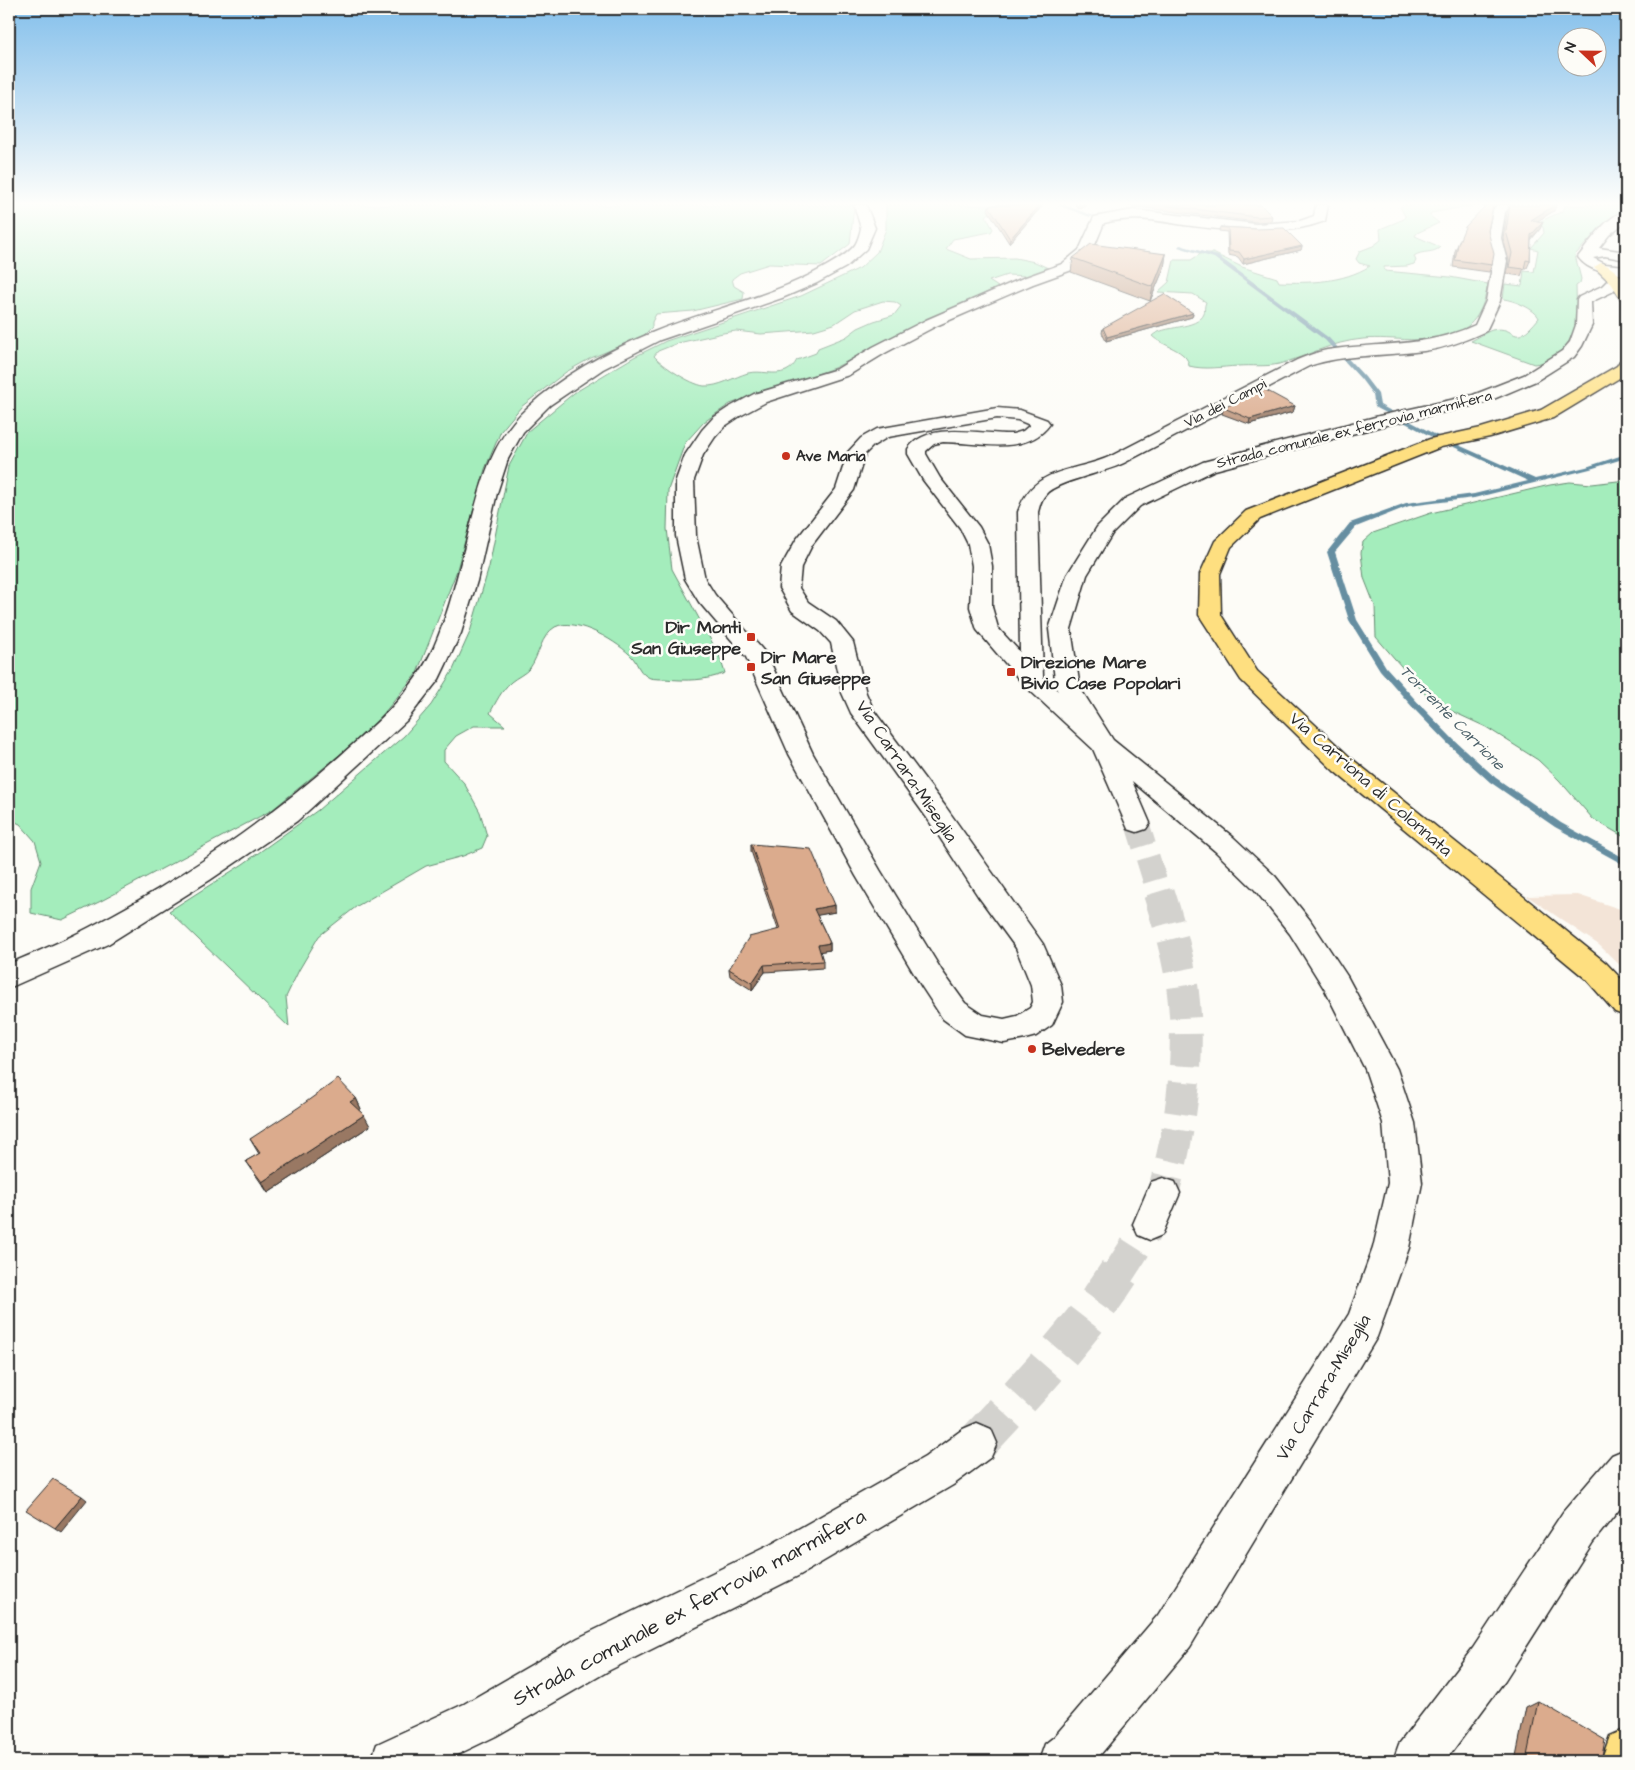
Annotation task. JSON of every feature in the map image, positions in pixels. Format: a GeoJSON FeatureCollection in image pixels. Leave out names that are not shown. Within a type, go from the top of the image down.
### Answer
{"type":"FeatureCollection","features":[{"type":"Feature","properties":{"kind":"main road","name":"Via Carriona di Colonnata"},"geometry":{"type":"LineString","coordinates":[[1626,364],[1623,369],[1583,390],[1547,414],[1484,433],[1436,443],[1253,515],[1222,545],[1210,574],[1210,615],[1249,675],[1343,765],[1596,971],[1626,1004]]}},
{"type":"Feature","properties":{"kind":"main road"},"geometry":{"type":"LineString","coordinates":[[1624,1761],[1626,1752]]}},
{"type":"Feature","properties":{"kind":"street"},"geometry":{"type":"LineString","coordinates":[[9,977],[98,936],[194,878],[294,810],[376,738],[411,704],[436,666],[452,629],[464,588],[489,483],[499,458],[517,428],[542,403],[607,361],[657,336],[793,288]]}},
{"type":"Feature","properties":{"kind":"street","name":"Via Carrara-Miseglia"},"geometry":{"type":"LineString","coordinates":[[1013,288],[931,323],[879,350],[843,372],[760,398],[719,422],[708,434],[694,455],[685,480],[686,536],[695,579],[706,598],[756,655],[801,754],[865,868],[954,1011],[976,1026],[1004,1031],[1025,1026],[1042,1016],[1048,1002],[1046,985],[1029,944],[988,889],[936,812],[863,713],[854,693],[842,642],[828,626],[800,606],[789,588],[791,567],[803,544],[845,490],[857,452],[867,442],[883,433],[990,413],[1012,413],[1029,417],[1041,424],[1036,432],[1026,437],[1008,440],[956,436],[943,437],[926,441],[917,449],[917,454],[932,480],[969,527],[978,544],[982,566],[981,607],[988,630],[1032,680],[1104,745],[1224,844],[1265,883],[1300,927],[1337,984],[1381,1069],[1399,1123],[1405,1183],[1391,1248],[1364,1324],[1174,1631],[1071,1754],[1062,1761]]}},
{"type":"Feature","properties":{"kind":"street","name":"Via dei Campi"},"geometry":{"type":"LineString","coordinates":[[1032,680],[1028,512],[1031,498],[1039,488],[1046,483],[1067,475],[1089,471],[1117,461],[1141,446],[1303,363],[1326,355],[1426,346],[1459,338],[1481,328],[1494,301],[1496,288]]}},
{"type":"Feature","properties":{"kind":"street","name":"Strada comunale ex ferrovia marmifera"},"geometry":{"type":"LineString","coordinates":[[1137,824],[1104,745],[1068,688],[1060,629],[1078,575],[1104,531],[1132,502],[1209,466],[1379,421],[1478,399],[1530,378],[1568,354],[1577,343],[1584,325],[1584,300],[1607,288]]}},
{"type":"Feature","properties":{"kind":"street"},"geometry":{"type":"LineString","coordinates":[[1150,1224],[1163,1193]]}},
{"type":"Feature","properties":{"kind":"street","name":"Strada comunale ex ferrovia marmifera"},"geometry":{"type":"LineString","coordinates":[[394,1761],[480,1720],[594,1654],[784,1560],[939,1471],[977,1443]]}},
{"type":"Feature","properties":{"kind":"street"},"geometry":{"type":"LineString","coordinates":[[1416,1761],[1489,1664],[1578,1527],[1626,1469]]}},
{"type":"Feature","properties":{"kind":"shaded area"},"geometry":{"type":"Polygon","coordinates":[[[1578,895],[1626,911],[1626,971],[1599,945],[1527,896],[1578,895]]]}},
{"type":"Feature","properties":{"kind":"green space"},"geometry":{"type":"Polygon","coordinates":[[[9,288],[737,288],[744,292],[743,299],[693,311],[656,314],[652,327],[642,337],[591,358],[566,372],[521,407],[501,431],[485,469],[456,573],[417,673],[370,730],[272,810],[62,920],[31,913],[31,888],[41,861],[35,841],[20,824],[9,819],[9,288]]]}},
{"type":"Feature","properties":{"kind":"green space"},"geometry":{"type":"Polygon","coordinates":[[[819,288],[997,288],[834,368],[730,404],[704,422],[685,443],[668,490],[667,529],[672,569],[719,655],[725,673],[696,680],[650,678],[641,672],[627,652],[597,633],[574,625],[555,627],[550,631],[543,640],[530,668],[507,685],[490,713],[505,726],[474,726],[456,736],[444,750],[444,761],[464,783],[480,812],[487,836],[482,848],[463,856],[426,866],[357,906],[319,936],[286,997],[289,1027],[169,911],[243,864],[318,810],[404,736],[431,705],[453,670],[470,632],[489,567],[509,466],[528,431],[574,393],[634,357],[666,341],[801,296],[819,288]],[[883,301],[855,310],[834,324],[814,330],[761,334],[736,331],[723,333],[678,343],[658,351],[654,356],[677,374],[698,385],[704,386],[721,383],[748,373],[786,371],[797,360],[816,353],[818,348],[846,337],[858,328],[874,321],[894,315],[901,306],[895,302],[883,301]]]}},
{"type":"Feature","properties":{"kind":"green space"},"geometry":{"type":"Polygon","coordinates":[[[1163,288],[1487,288],[1482,306],[1475,319],[1464,329],[1446,337],[1423,340],[1363,339],[1340,343],[1279,364],[1207,368],[1189,366],[1184,356],[1152,336],[1164,330],[1194,323],[1204,314],[1206,302],[1193,294],[1158,292],[1163,288]]]}},
{"type":"Feature","properties":{"kind":"green space"},"geometry":{"type":"Polygon","coordinates":[[[1505,288],[1576,288],[1577,328],[1565,347],[1547,362],[1534,364],[1471,341],[1487,332],[1500,329],[1519,335],[1530,328],[1539,318],[1533,311],[1524,306],[1503,299],[1505,288]]]}},
{"type":"Feature","properties":{"kind":"green space"},"geometry":{"type":"Polygon","coordinates":[[[1626,480],[1626,838],[1593,819],[1559,780],[1538,760],[1486,727],[1432,702],[1376,637],[1375,606],[1364,578],[1361,553],[1363,542],[1373,533],[1431,513],[1550,485],[1570,482],[1592,484],[1626,480]]]}},
{"type":"Feature","properties":{"kind":"building"},"geometry":{"type":"Polygon","coordinates":[[[1164,294],[1193,313],[1107,337],[1103,328],[1164,294]]]}},
{"type":"Feature","properties":{"kind":"building"},"geometry":{"type":"Polygon","coordinates":[[[1262,388],[1295,406],[1250,419],[1224,408],[1262,388]]]}},
{"type":"Feature","properties":{"kind":"building"},"geometry":{"type":"Polygon","coordinates":[[[751,844],[811,849],[835,905],[814,909],[830,943],[818,945],[823,961],[764,965],[752,983],[729,969],[749,937],[780,929],[751,844]]]}},
{"type":"Feature","properties":{"kind":"building"},"geometry":{"type":"Polygon","coordinates":[[[338,1079],[356,1098],[350,1102],[364,1115],[262,1182],[246,1161],[260,1153],[250,1139],[338,1079]]]}},
{"type":"Feature","properties":{"kind":"building"},"geometry":{"type":"Polygon","coordinates":[[[53,1479],[82,1496],[55,1528],[26,1510],[53,1479]]]}},
{"type":"Feature","properties":{"kind":"building"},"geometry":{"type":"Polygon","coordinates":[[[1538,1701],[1605,1740],[1601,1761],[1526,1761],[1538,1701]]]}},
{"type":"Feature","properties":{"kind":"waterway"},"geometry":{"type":"LineString","coordinates":[[1257,288],[1327,339],[1376,395],[1377,406],[1434,436],[1534,481]]}},
{"type":"Feature","properties":{"kind":"waterway","name":"Torrente Carrione"},"geometry":{"type":"LineString","coordinates":[[1626,456],[1588,468],[1474,496],[1408,504],[1353,525],[1331,552],[1353,620],[1383,668],[1418,708],[1451,742],[1493,780],[1558,825],[1626,863]]}},
{"type":"Feature","properties":{"kind":"tunnel"},"geometry":{"type":"LineString","coordinates":[[1137,823],[1159,894]]}},
{"type":"Feature","properties":{"kind":"tunnel"},"geometry":{"type":"LineString","coordinates":[[1159,893],[1179,968],[1183,993],[1186,1043],[1183,1094],[1175,1144],[1163,1193]]}},
{"type":"Feature","properties":{"kind":"tunnel"},"geometry":{"type":"LineString","coordinates":[[1118,1274],[1150,1224]]}},
{"type":"Feature","properties":{"kind":"tunnel"},"geometry":{"type":"LineString","coordinates":[[977,1443],[1070,1340],[1119,1273]]}},
{"type":"Feature","properties":{"kind":"place","name":"Ave Maria"},"geometry":{"type":"Point","coordinates":[786,456]}},
{"type":"Feature","properties":{"kind":"place","name":"Dir Monti San Giuseppe"},"geometry":{"type":"Point","coordinates":[751,637]}},
{"type":"Feature","properties":{"kind":"place","name":"Dir Mare San Giuseppe"},"geometry":{"type":"Point","coordinates":[751,667]}},
{"type":"Feature","properties":{"kind":"place","name":"Direzione Mare Bivio Case Popolari"},"geometry":{"type":"Point","coordinates":[1011,672]}},
{"type":"Feature","properties":{"kind":"place","name":"Belvedere"},"geometry":{"type":"Point","coordinates":[1032,1049]}}]}
